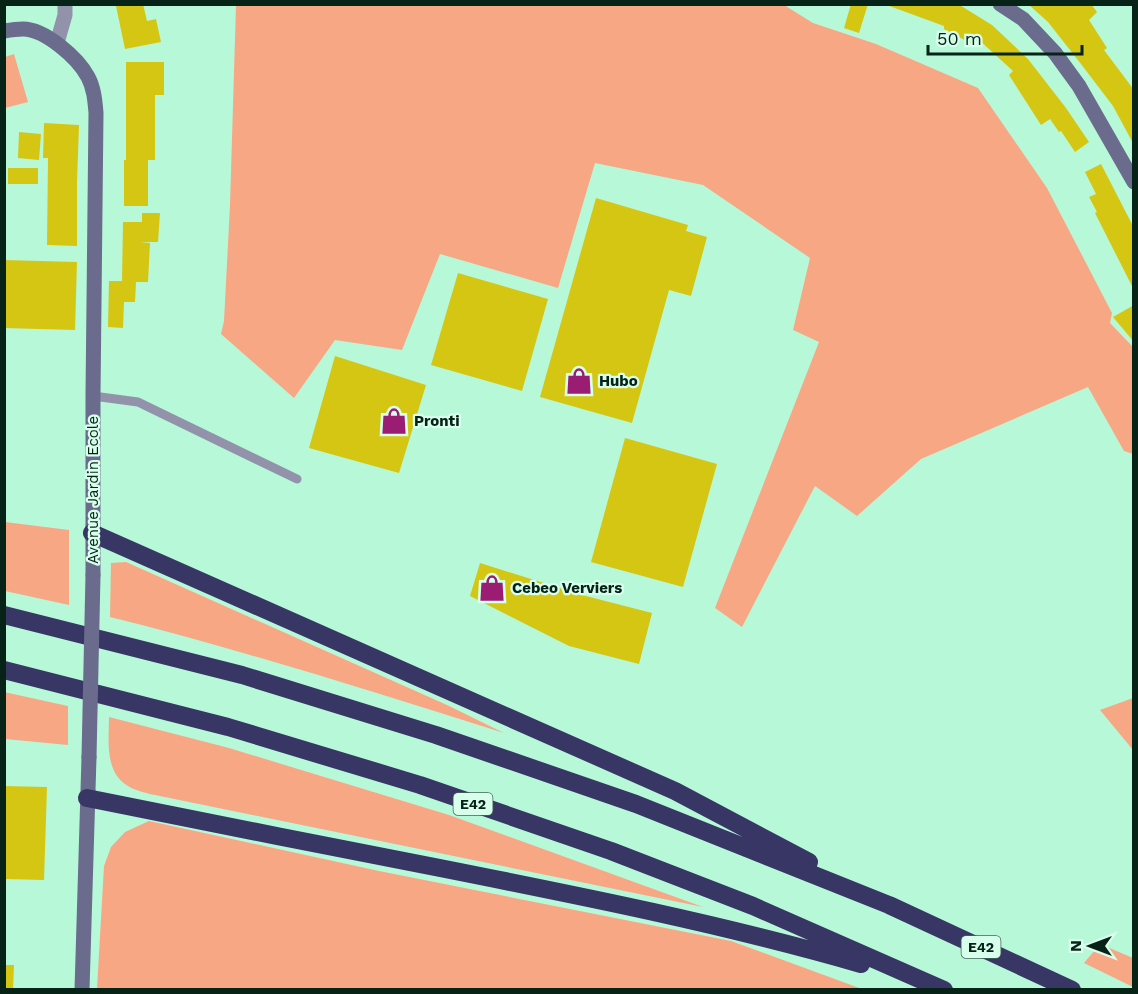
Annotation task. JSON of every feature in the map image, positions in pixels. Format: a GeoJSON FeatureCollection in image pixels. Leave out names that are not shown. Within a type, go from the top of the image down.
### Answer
{"type":"FeatureCollection","features":[{"type":"Feature","properties":{"kind":"highway"},"geometry":{"type":"LineString","coordinates":[[92,533],[675,791],[890,906]]}},
{"type":"Feature","properties":{"kind":"highway","name":"E42"},"geometry":{"type":"LineString","coordinates":[[4,615],[242,675],[436,735],[636,804],[890,906],[1072,990]]}},
{"type":"Feature","properties":{"kind":"highway","name":"E42"},"geometry":{"type":"LineString","coordinates":[[4,670],[228,727],[431,789],[611,851],[753,906],[944,990]]}},
{"type":"Feature","properties":{"kind":"highway"},"geometry":{"type":"LineString","coordinates":[[87,798],[606,901],[803,947],[926,982]]}},
{"type":"Feature","properties":{"kind":"street"},"geometry":{"type":"LineString","coordinates":[[57,43],[65,15],[65,4]]}},
{"type":"Feature","properties":{"kind":"street"},"geometry":{"type":"LineString","coordinates":[[1000,4],[1023,19],[1055,53],[1079,86],[1134,182]]}},
{"type":"Feature","properties":{"kind":"street","name":"Avenue Jardin Ecole"},"geometry":{"type":"LineString","coordinates":[[4,31],[25,29],[44,35],[57,43],[81,65],[89,79],[96,113],[93,575],[82,990]]}},
{"type":"Feature","properties":{"kind":"lane"},"geometry":{"type":"LineString","coordinates":[[93,396],[138,402],[297,479]]}},
{"type":"Feature","properties":{"kind":"shaded area"},"geometry":{"type":"Polygon","coordinates":[[[236,5],[784,5],[813,23],[876,44],[978,88],[1047,188],[1112,313],[1110,323],[1133,347],[1133,454],[1124,451],[1088,387],[921,459],[857,516],[815,486],[742,627],[715,608],[819,342],[793,330],[810,258],[703,185],[595,163],[558,288],[440,254],[402,350],[335,340],[294,398],[221,334],[224,321],[230,205],[236,5]]]}},
{"type":"Feature","properties":{"kind":"shaded area"},"geometry":{"type":"Polygon","coordinates":[[[14,54],[28,102],[5,108],[5,57],[14,54]]]}},
{"type":"Feature","properties":{"kind":"shaded area"},"geometry":{"type":"Polygon","coordinates":[[[5,522],[69,530],[69,605],[5,591],[5,522]]]}},
{"type":"Feature","properties":{"kind":"shaded area"},"geometry":{"type":"Polygon","coordinates":[[[126,562],[447,705],[504,733],[259,657],[110,617],[111,563],[126,562]]]}},
{"type":"Feature","properties":{"kind":"shaded area"},"geometry":{"type":"Polygon","coordinates":[[[4,692],[68,706],[68,745],[5,739],[4,692]]]}},
{"type":"Feature","properties":{"kind":"shaded area"},"geometry":{"type":"Polygon","coordinates":[[[1134,698],[1133,750],[1100,710],[1134,698]]]}},
{"type":"Feature","properties":{"kind":"shaded area"},"geometry":{"type":"Polygon","coordinates":[[[109,717],[229,748],[449,815],[703,907],[139,791],[120,780],[111,764],[109,717]]]}},
{"type":"Feature","properties":{"kind":"shaded area"},"geometry":{"type":"Polygon","coordinates":[[[149,821],[379,871],[731,941],[862,989],[97,989],[104,866],[111,847],[125,832],[149,821]]]}},
{"type":"Feature","properties":{"kind":"shaded area"},"geometry":{"type":"Polygon","coordinates":[[[1100,944],[1133,958],[1133,987],[1084,963],[1100,944]]]}},
{"type":"Feature","properties":{"kind":"building"},"geometry":{"type":"Polygon","coordinates":[[[143,4],[147,21],[156,19],[161,42],[125,49],[116,6],[143,4]]]}},
{"type":"Feature","properties":{"kind":"building"},"geometry":{"type":"Polygon","coordinates":[[[851,4],[868,4],[859,33],[844,28],[851,4]]]}},
{"type":"Feature","properties":{"kind":"building"},"geometry":{"type":"Polygon","coordinates":[[[884,4],[958,4],[992,25],[1028,59],[1089,142],[1075,152],[1050,119],[1041,125],[1009,75],[1013,71],[978,39],[972,44],[944,29],[944,26],[884,4]]]}},
{"type":"Feature","properties":{"kind":"building"},"geometry":{"type":"Polygon","coordinates":[[[1028,4],[1091,4],[1097,12],[1089,20],[1107,48],[1104,50],[1134,90],[1134,145],[1113,106],[1048,22],[1028,4]]]}},
{"type":"Feature","properties":{"kind":"building"},"geometry":{"type":"Polygon","coordinates":[[[126,62],[164,62],[164,95],[155,95],[155,160],[148,160],[148,206],[124,206],[126,62]]]}},
{"type":"Feature","properties":{"kind":"building"},"geometry":{"type":"Polygon","coordinates":[[[44,123],[79,125],[77,246],[47,245],[48,158],[43,158],[44,123]]]}},
{"type":"Feature","properties":{"kind":"building"},"geometry":{"type":"Polygon","coordinates":[[[19,132],[41,134],[39,160],[18,158],[19,132]]]}},
{"type":"Feature","properties":{"kind":"building"},"geometry":{"type":"Polygon","coordinates":[[[1101,164],[1134,228],[1134,290],[1089,197],[1096,194],[1085,172],[1101,164]]]}},
{"type":"Feature","properties":{"kind":"building"},"geometry":{"type":"Polygon","coordinates":[[[8,168],[38,168],[38,184],[8,184],[8,168]]]}},
{"type":"Feature","properties":{"kind":"building"},"geometry":{"type":"Polygon","coordinates":[[[596,198],[688,225],[686,231],[707,237],[691,296],[669,290],[632,423],[540,397],[596,198]]]}},
{"type":"Feature","properties":{"kind":"building"},"geometry":{"type":"Polygon","coordinates":[[[142,213],[160,213],[158,242],[140,242],[150,243],[148,282],[136,282],[135,302],[124,302],[123,328],[108,327],[109,281],[122,281],[123,222],[142,222],[142,213]]]}},
{"type":"Feature","properties":{"kind":"building"},"geometry":{"type":"Polygon","coordinates":[[[4,260],[77,262],[75,330],[4,328],[4,260]]]}},
{"type":"Feature","properties":{"kind":"building"},"geometry":{"type":"Polygon","coordinates":[[[458,273],[548,299],[522,391],[431,365],[458,273]]]}},
{"type":"Feature","properties":{"kind":"building"},"geometry":{"type":"Polygon","coordinates":[[[1134,305],[1134,342],[1113,317],[1134,305]]]}},
{"type":"Feature","properties":{"kind":"building"},"geometry":{"type":"Polygon","coordinates":[[[335,356],[426,385],[399,473],[309,448],[335,356]]]}},
{"type":"Feature","properties":{"kind":"building"},"geometry":{"type":"Polygon","coordinates":[[[625,438],[717,464],[683,587],[591,562],[625,438]]]}},
{"type":"Feature","properties":{"kind":"building"},"geometry":{"type":"Polygon","coordinates":[[[480,563],[582,595],[652,613],[639,664],[569,646],[470,596],[480,563]]]}},
{"type":"Feature","properties":{"kind":"building"},"geometry":{"type":"Polygon","coordinates":[[[4,786],[47,787],[44,880],[4,879],[4,786]]]}},
{"type":"Feature","properties":{"kind":"building"},"geometry":{"type":"Polygon","coordinates":[[[4,965],[14,965],[13,990],[4,990],[4,965]]]}},
{"type":"Feature","properties":{"kind":"place","name":"Hubo"},"geometry":{"type":"Point","coordinates":[579,381]}},
{"type":"Feature","properties":{"kind":"place","name":"Pronti"},"geometry":{"type":"Point","coordinates":[394,421]}},
{"type":"Feature","properties":{"kind":"place","name":"Cebeo Verviers"},"geometry":{"type":"Point","coordinates":[492,588]}}]}
